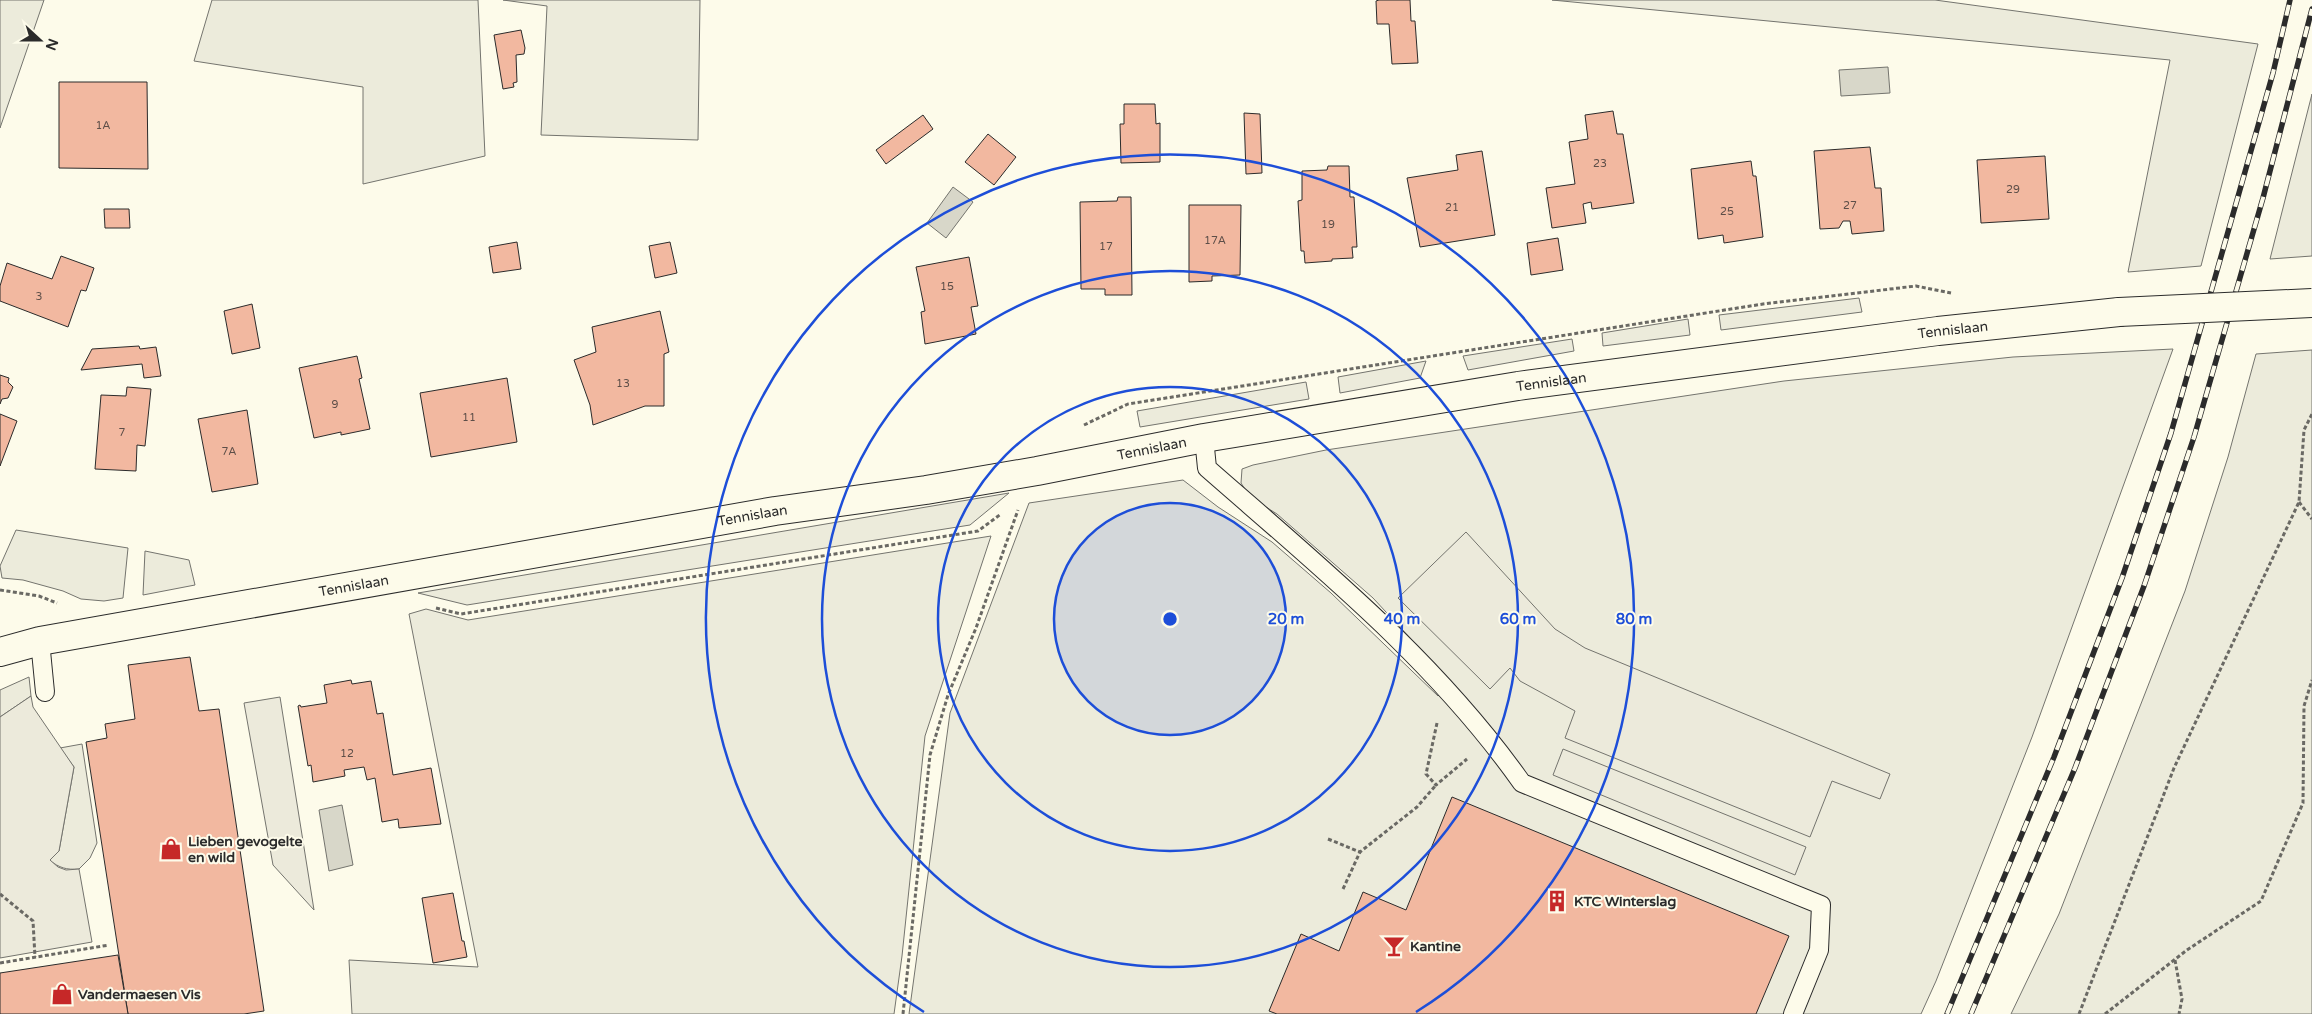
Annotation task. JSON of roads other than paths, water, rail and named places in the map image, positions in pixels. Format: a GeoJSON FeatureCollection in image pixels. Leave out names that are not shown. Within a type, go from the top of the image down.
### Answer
{"type":"FeatureCollection","features":[{"type":"Feature","properties":{"kind":"street","name":"Tennislaan"},"geometry":{"type":"LineString","coordinates":[[0,652],[40,641],[775,511],[926,490],[1037,471],[1204,438],[1518,386],[1938,331],[2119,312],[2312,303]]}},
{"type":"Feature","properties":{"kind":"lane"},"geometry":{"type":"LineString","coordinates":[[1204,438],[1208,468],[1357,599],[1451,694],[1492,740],[1522,783],[1821,905],[1819,950],[1793,1014]]}},
{"type":"Feature","properties":{"kind":"lane"},"geometry":{"type":"LineString","coordinates":[[40,641],[45,692]]}},
{"type":"Feature","properties":{"kind":"railway"},"geometry":{"type":"LineString","coordinates":[[1947,1014],[2054,757],[2122,578],[2171,433],[2273,73],[2290,0]]}},
{"type":"Feature","properties":{"kind":"railway"},"geometry":{"type":"LineString","coordinates":[[1971,1014],[2075,768],[2144,586],[2194,437],[2263,198],[2312,9]]}},
{"type":"Feature","properties":{"kind":"place","name":"Lieben gevogelte en wild"},"geometry":{"type":"Point","coordinates":[171,849]}},
{"type":"Feature","properties":{"kind":"place","name":"KTC Winterslag"},"geometry":{"type":"Point","coordinates":[1557,901]}},
{"type":"Feature","properties":{"kind":"place","name":"Kantine"},"geometry":{"type":"Point","coordinates":[1394,946]}},
{"type":"Feature","properties":{"kind":"place","name":"Vandermaesen Vis"},"geometry":{"type":"Point","coordinates":[62,994]}}]}
